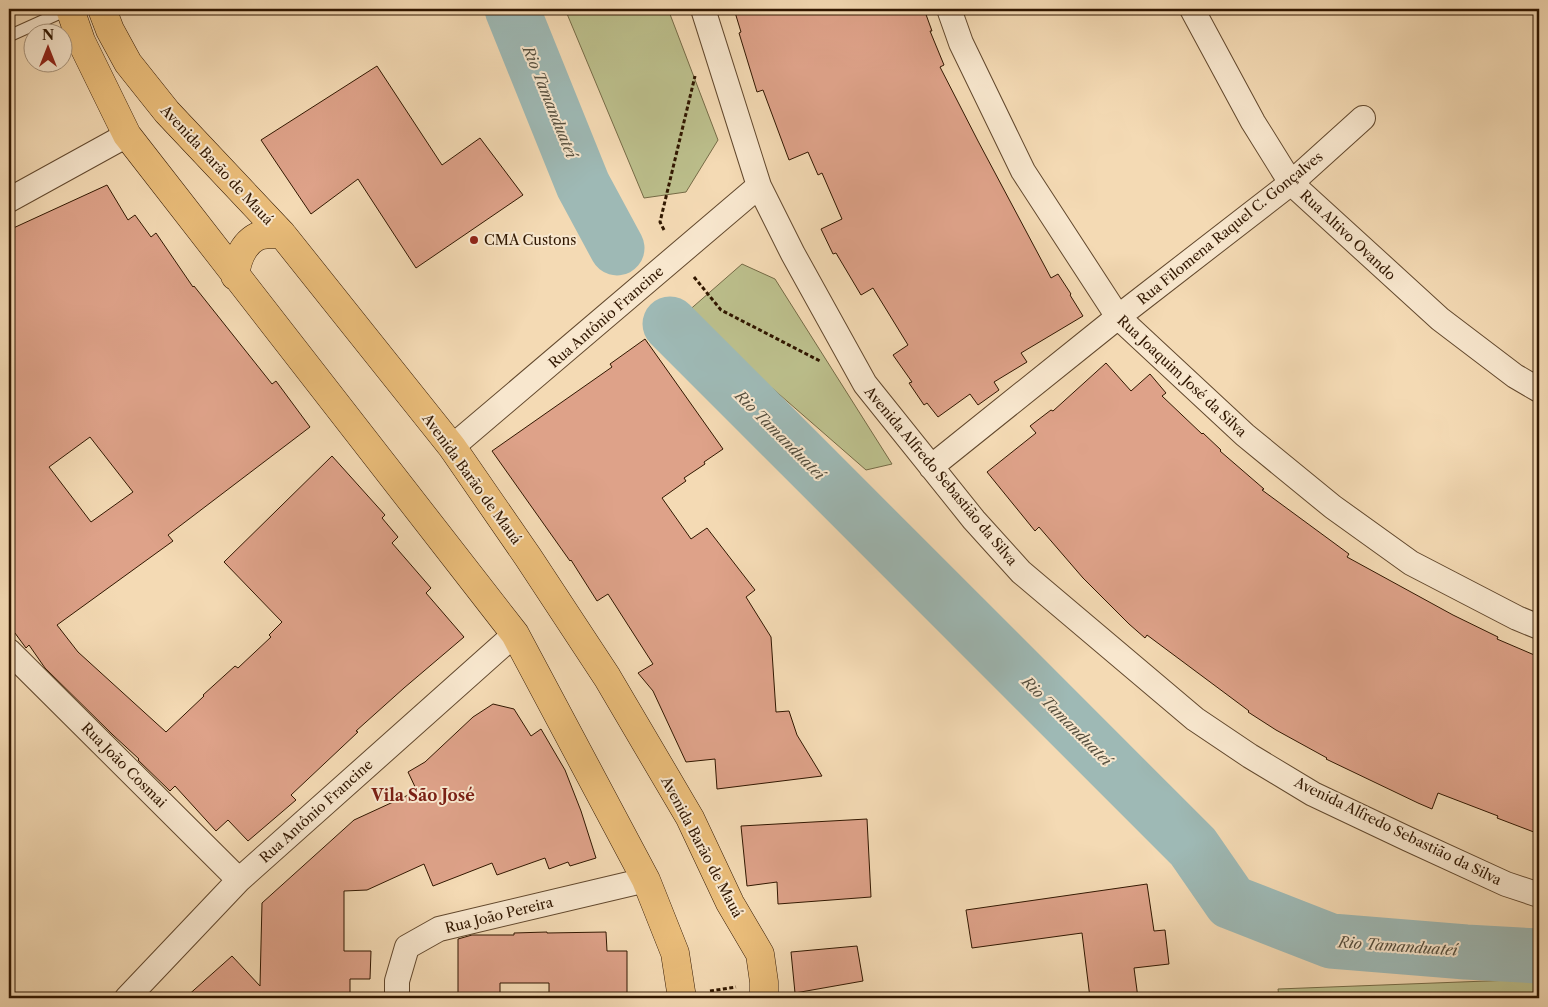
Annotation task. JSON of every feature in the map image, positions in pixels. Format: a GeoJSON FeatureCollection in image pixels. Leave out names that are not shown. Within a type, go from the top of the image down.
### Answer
{"type":"FeatureCollection","features":[{"type":"Feature","properties":{"kind":"main road"},"geometry":{"type":"LineString","coordinates":[[69,9],[81,41],[127,136],[515,634],[646,880],[675,953],[682,997]]}},
{"type":"Feature","properties":{"kind":"main road","name":"Avenida Barão de Mauá"},"geometry":{"type":"LineString","coordinates":[[102,9],[110,30],[128,63],[167,112],[282,234],[452,447],[528,557],[607,677],[690,818],[730,903],[760,954],[764,990]]}},
{"type":"Feature","properties":{"kind":"main road"},"geometry":{"type":"LineString","coordinates":[[235,276],[239,257],[243,249],[250,242],[259,236],[282,234]]}},
{"type":"Feature","properties":{"kind":"street","name":"Avenida Alfredo Sebastião da Silva"},"geometry":{"type":"LineString","coordinates":[[702,9],[760,186],[793,254],[865,384],[974,520],[1021,572],[1195,719],[1250,756],[1313,794],[1497,880],[1539,895]]}},
{"type":"Feature","properties":{"kind":"street","name":"Rua Joaquim José da Silva"},"geometry":{"type":"LineString","coordinates":[[950,9],[961,43],[1023,171],[1118,317],[1245,435],[1333,507],[1411,563],[1517,618],[1539,627]]}},
{"type":"Feature","properties":{"kind":"street","name":"Rua Altivo Ovando"},"geometry":{"type":"LineString","coordinates":[[1192,9],[1253,122],[1291,183],[1440,319],[1515,376],[1539,390]]}},
{"type":"Feature","properties":{"kind":"street","name":"Rua Filomena Raquel C. Gonçalves"},"geometry":{"type":"LineString","coordinates":[[931,467],[1118,317],[1291,183],[1363,118]]}},
{"type":"Feature","properties":{"kind":"street"},"geometry":{"type":"LineString","coordinates":[[9,200],[127,136]]}},
{"type":"Feature","properties":{"kind":"street","name":"Rua Antônio Francine"},"geometry":{"type":"LineString","coordinates":[[452,447],[760,186]]}},
{"type":"Feature","properties":{"kind":"street","name":"Rua Antônio Francine"},"geometry":{"type":"LineString","coordinates":[[128,998],[239,880],[515,634]]}},
{"type":"Feature","properties":{"kind":"street","name":"Rua João Cosmai"},"geometry":{"type":"LineString","coordinates":[[9,651],[239,880]]}},
{"type":"Feature","properties":{"kind":"street","name":"Rua João Pereira"},"geometry":{"type":"LineString","coordinates":[[397,998],[397,981],[407,947],[439,929],[646,880]]}},
{"type":"Feature","properties":{"kind":"lane"},"geometry":{"type":"LineString","coordinates":[[9,36],[69,9]]}},
{"type":"Feature","properties":{"kind":"path"},"geometry":{"type":"LineString","coordinates":[[696,73],[660,222],[677,256],[721,310],[822,362]]}},
{"type":"Feature","properties":{"kind":"path"},"geometry":{"type":"LineString","coordinates":[[682,997],[764,990]]}},
{"type":"Feature","properties":{"kind":"green space"},"geometry":{"type":"Polygon","coordinates":[[[565,9],[668,9],[718,140],[686,192],[644,198],[565,9]]]}},
{"type":"Feature","properties":{"kind":"green space"},"geometry":{"type":"Polygon","coordinates":[[[742,264],[775,279],[892,464],[866,470],[686,313],[742,264]]]}},
{"type":"Feature","properties":{"kind":"green space"},"geometry":{"type":"Polygon","coordinates":[[[1539,979],[1539,998],[1279,998],[1278,989],[1539,979]]]}},
{"type":"Feature","properties":{"kind":"building"},"geometry":{"type":"Polygon","coordinates":[[[734,9],[924,9],[932,31],[930,31],[944,65],[940,67],[978,141],[1051,278],[1058,274],[1083,316],[1021,353],[1027,362],[994,382],[999,390],[978,405],[970,394],[938,417],[927,403],[924,405],[909,383],[912,382],[893,355],[908,345],[873,288],[861,295],[836,253],[833,254],[821,229],[842,219],[822,173],[818,175],[808,152],[789,160],[763,90],[757,92],[739,33],[741,32],[734,9]]]}},
{"type":"Feature","properties":{"kind":"building"},"geometry":{"type":"Polygon","coordinates":[[[377,66],[442,165],[480,138],[523,195],[416,268],[358,179],[311,214],[261,140],[377,66]]]}},
{"type":"Feature","properties":{"kind":"building"},"geometry":{"type":"Polygon","coordinates":[[[107,185],[128,220],[135,215],[151,237],[156,233],[193,287],[272,384],[276,381],[310,427],[168,535],[173,541],[57,625],[78,652],[166,732],[235,666],[238,668],[271,637],[269,635],[282,622],[224,562],[332,456],[385,515],[382,518],[398,537],[392,543],[431,588],[426,593],[464,637],[356,731],[358,732],[291,795],[296,800],[248,841],[228,820],[216,831],[175,786],[170,791],[45,668],[29,645],[26,648],[9,625],[9,230],[107,185]],[[90,437],[49,467],[91,522],[133,492],[90,437]]]}},
{"type":"Feature","properties":{"kind":"building"},"geometry":{"type":"Polygon","coordinates":[[[645,339],[723,449],[684,478],[686,481],[662,498],[691,539],[707,528],[755,590],[746,597],[771,637],[776,712],[789,711],[797,735],[822,776],[717,789],[715,759],[686,762],[653,691],[638,673],[653,664],[608,594],[597,601],[571,560],[492,451],[612,367],[610,364],[645,339]]]}},
{"type":"Feature","properties":{"kind":"building"},"geometry":{"type":"Polygon","coordinates":[[[1106,363],[1131,391],[1150,374],[1166,393],[1162,396],[1220,451],[1264,489],[1262,490],[1349,554],[1347,557],[1453,615],[1498,637],[1497,639],[1539,657],[1539,834],[1438,793],[1432,809],[1326,759],[1276,730],[1248,712],[1147,635],[1145,638],[1083,578],[1039,527],[1035,531],[987,472],[1036,433],[1030,426],[1051,410],[1053,411],[1106,363]]]}},
{"type":"Feature","properties":{"kind":"building"},"geometry":{"type":"Polygon","coordinates":[[[493,704],[514,709],[531,736],[541,729],[565,770],[596,858],[570,866],[568,862],[549,869],[545,858],[497,875],[492,863],[433,886],[424,864],[367,890],[344,891],[344,951],[371,951],[370,979],[350,979],[350,998],[185,998],[232,956],[260,986],[262,903],[354,820],[417,791],[408,772],[425,762],[473,717],[493,704]]]}},
{"type":"Feature","properties":{"kind":"building"},"geometry":{"type":"Polygon","coordinates":[[[867,819],[871,897],[778,904],[777,882],[747,886],[741,826],[867,819]]]}},
{"type":"Feature","properties":{"kind":"building"},"geometry":{"type":"Polygon","coordinates":[[[1147,884],[1154,931],[1165,930],[1169,964],[1134,968],[1138,998],[1090,998],[1082,933],[972,948],[966,910],[1147,884]]]}},
{"type":"Feature","properties":{"kind":"building"},"geometry":{"type":"Polygon","coordinates":[[[606,932],[607,951],[627,951],[627,998],[549,998],[549,983],[500,983],[500,998],[458,998],[458,939],[472,935],[514,935],[514,933],[606,932]]]}},
{"type":"Feature","properties":{"kind":"building"},"geometry":{"type":"Polygon","coordinates":[[[857,946],[863,981],[795,993],[791,952],[857,946]]]}},
{"type":"Feature","properties":{"kind":"waterway","name":"Rio Tamanduateí"},"geometry":{"type":"LineString","coordinates":[[512,9],[583,185],[617,248]]}},
{"type":"Feature","properties":{"kind":"waterway","name":"Rio Tamanduateí"},"geometry":{"type":"LineString","coordinates":[[670,324],[1193,847],[1231,902],[1331,941],[1539,956]]}},
{"type":"Feature","properties":{"kind":"place","name":"CMA Custons"},"geometry":{"type":"Point","coordinates":[474,240]}},
{"type":"Feature","properties":{"kind":"district","name":"Vila São José"},"geometry":{"type":"Point","coordinates":[423,795]}}]}
